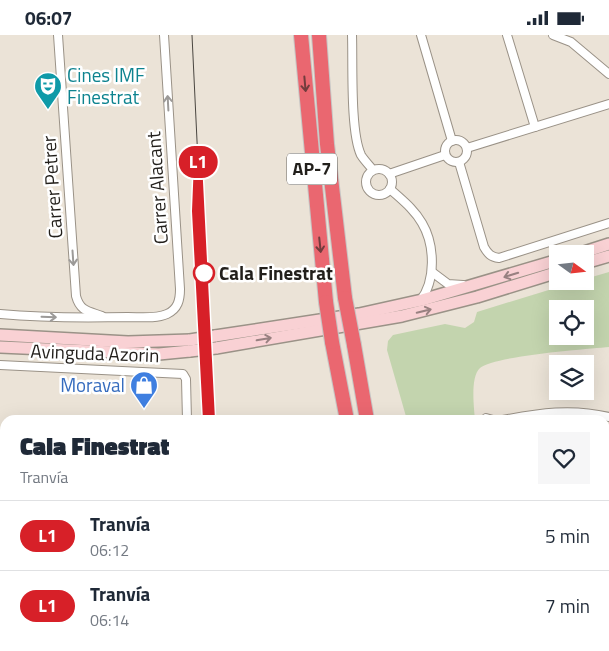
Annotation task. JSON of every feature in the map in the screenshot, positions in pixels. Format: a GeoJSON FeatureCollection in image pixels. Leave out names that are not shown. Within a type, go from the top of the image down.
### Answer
{"type":"FeatureCollection","features":[{"type":"Feature","properties":{"kind":"highway","name":"AP-7"},"geometry":{"type":"LineString","coordinates":[[301,35],[326,302],[334,361],[346,415]]}},
{"type":"Feature","properties":{"kind":"highway","name":"AP-7"},"geometry":{"type":"LineString","coordinates":[[319,35],[327,144],[345,298],[366,415]]}},
{"type":"Feature","properties":{"kind":"highway"},"geometry":{"type":"LineString","coordinates":[[334,361],[335,394],[339,415]]}},
{"type":"Feature","properties":{"kind":"main road"},"geometry":{"type":"LineString","coordinates":[[594,249],[609,244]]}},
{"type":"Feature","properties":{"kind":"main road"},"geometry":{"type":"LineString","coordinates":[[594,260],[609,256]]}},
{"type":"Feature","properties":{"kind":"main road"},"geometry":{"type":"LineString","coordinates":[[216,342],[420,301],[549,263]]}},
{"type":"Feature","properties":{"kind":"main road"},"geometry":{"type":"LineString","coordinates":[[0,347],[159,354],[190,345],[402,316],[467,300],[549,275]]}},
{"type":"Feature","properties":{"kind":"main road"},"geometry":{"type":"LineString","coordinates":[[0,335],[190,345]]}},
{"type":"Feature","properties":{"kind":"street","name":"Carrer Petrer"},"geometry":{"type":"LineString","coordinates":[[58,35],[76,296],[78,306],[83,310],[106,318]]}},
{"type":"Feature","properties":{"kind":"street","name":"Carrer Alacant"},"geometry":{"type":"LineString","coordinates":[[106,318],[166,315],[176,308],[180,299],[164,35]]}},
{"type":"Feature","properties":{"kind":"street"},"geometry":{"type":"LineString","coordinates":[[352,35],[358,140],[362,155],[373,170]]}},
{"type":"Feature","properties":{"kind":"street"},"geometry":{"type":"LineString","coordinates":[[421,35],[452,141]]}},
{"type":"Feature","properties":{"kind":"street"},"geometry":{"type":"LineString","coordinates":[[507,35],[535,127]]}},
{"type":"Feature","properties":{"kind":"street"},"geometry":{"type":"LineString","coordinates":[[553,35],[571,42],[609,74]]}},
{"type":"Feature","properties":{"kind":"street"},"geometry":{"type":"LineString","coordinates":[[467,148],[609,104]]}},
{"type":"Feature","properties":{"kind":"street"},"geometry":{"type":"LineString","coordinates":[[445,155],[447,145],[452,141],[460,141],[467,148]]}},
{"type":"Feature","properties":{"kind":"street"},"geometry":{"type":"LineString","coordinates":[[445,155],[450,161],[459,162],[466,157],[467,148]]}},
{"type":"Feature","properties":{"kind":"street"},"geometry":{"type":"LineString","coordinates":[[389,174],[445,155]]}},
{"type":"Feature","properties":{"kind":"street"},"geometry":{"type":"LineString","coordinates":[[459,162],[489,255],[499,258],[609,223]]}},
{"type":"Feature","properties":{"kind":"street"},"geometry":{"type":"LineString","coordinates":[[381,169],[389,174],[392,181],[390,189],[379,195],[371,192],[366,181],[373,170],[381,169]]}},
{"type":"Feature","properties":{"kind":"street"},"geometry":{"type":"LineString","coordinates":[[390,189],[410,207],[423,225],[429,246],[432,272],[430,285],[420,301]]}},
{"type":"Feature","properties":{"kind":"street"},"geometry":{"type":"LineString","coordinates":[[432,272],[448,284],[480,284]]}},
{"type":"Feature","properties":{"kind":"street"},"geometry":{"type":"LineString","coordinates":[[0,314],[106,318]]}},
{"type":"Feature","properties":{"kind":"street","name":"Avinguda Azorin"},"geometry":{"type":"LineString","coordinates":[[0,365],[175,372],[183,374],[186,379],[187,415]]}},
{"type":"Feature","properties":{"kind":"street"},"geometry":{"type":"LineString","coordinates":[[527,415],[560,411],[593,415]]}},
{"type":"Feature","properties":{"kind":"green space"},"geometry":{"type":"Polygon","coordinates":[[[609,272],[609,347],[541,354],[488,364],[480,368],[475,378],[473,393],[475,415],[406,415],[387,350],[388,341],[393,335],[445,324],[465,328],[474,322],[477,312],[549,290],[594,290],[594,276],[609,272]]]}},
{"type":"Feature","properties":{"kind":"tram line"},"geometry":{"type":"LineString","coordinates":[[192,35],[206,331]]}},
{"type":"Feature","properties":{"kind":"tram line","name":"L1"},"geometry":{"type":"LineString","coordinates":[[207,415],[196,211],[198,162],[211,415]]}},
{"type":"Feature","properties":{"kind":"tram line"},"geometry":{"type":"LineString","coordinates":[[208,359],[211,415]]}},
{"type":"Feature","properties":{"kind":"place","name":"Cines IMF Finestrat"},"geometry":{"type":"Point","coordinates":[48,110]}},
{"type":"Feature","properties":{"kind":"place","name":"Cala Finestrat"},"geometry":{"type":"Point","coordinates":[204,273]}},
{"type":"Feature","properties":{"kind":"place","name":"Moraval"},"geometry":{"type":"Point","coordinates":[144,409]}}]}
